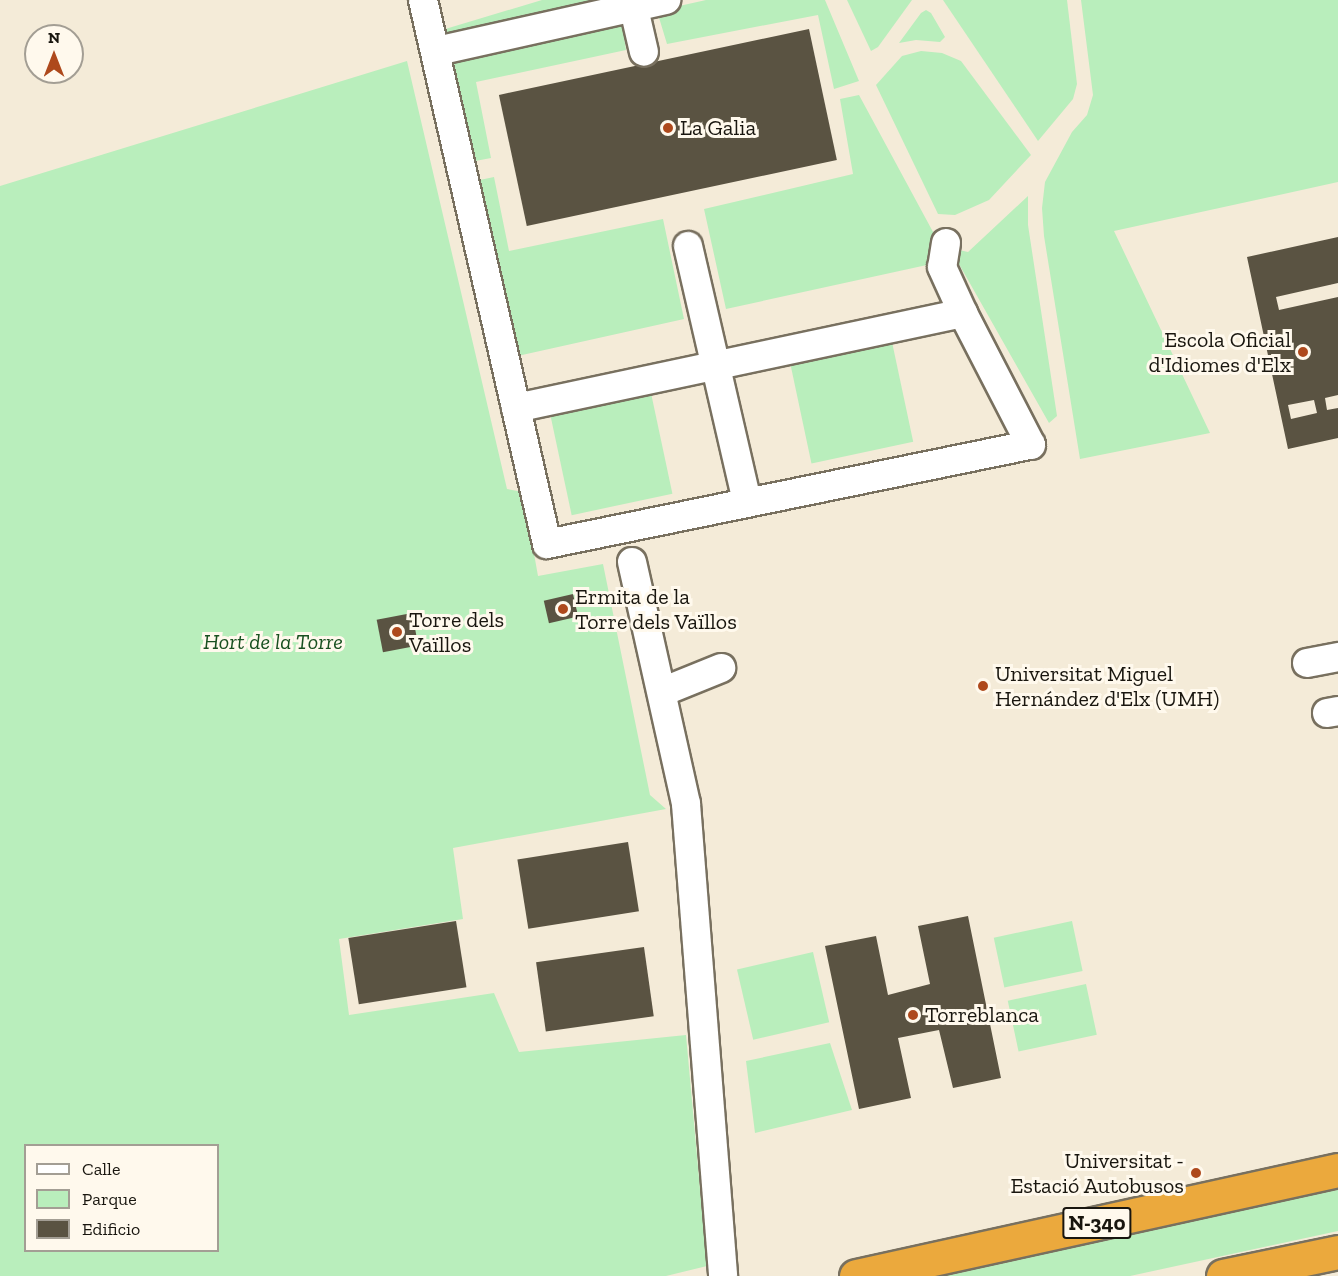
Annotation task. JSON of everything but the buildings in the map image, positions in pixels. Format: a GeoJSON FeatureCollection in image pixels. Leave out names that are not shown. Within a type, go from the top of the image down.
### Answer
{"type":"FeatureCollection","features":[{"type":"Feature","properties":{"kind":"highway","name":"N-340"},"geometry":{"type":"LineString","coordinates":[[856,1276],[1338,1170]]}},
{"type":"Feature","properties":{"kind":"highway"},"geometry":{"type":"LineString","coordinates":[[1223,1276],[1331,1253]]}},
{"type":"Feature","properties":{"kind":"street"},"geometry":{"type":"LineString","coordinates":[[423,0],[437,51],[547,544],[1030,445],[942,267],[946,243]]}},
{"type":"Feature","properties":{"kind":"street"},"geometry":{"type":"LineString","coordinates":[[437,51],[633,4],[666,0]]}},
{"type":"Feature","properties":{"kind":"street"},"geometry":{"type":"LineString","coordinates":[[633,4],[644,52]]}},
{"type":"Feature","properties":{"kind":"street"},"geometry":{"type":"LineString","coordinates":[[688,246],[747,502]]}},
{"type":"Feature","properties":{"kind":"street"},"geometry":{"type":"LineString","coordinates":[[516,408],[963,313]]}},
{"type":"Feature","properties":{"kind":"street"},"geometry":{"type":"LineString","coordinates":[[632,562],[686,804],[723,1276]]}},
{"type":"Feature","properties":{"kind":"street"},"geometry":{"type":"LineString","coordinates":[[1307,663],[1338,657]]}},
{"type":"Feature","properties":{"kind":"street"},"geometry":{"type":"LineString","coordinates":[[662,692],[721,668]]}},
{"type":"Feature","properties":{"kind":"street"},"geometry":{"type":"LineString","coordinates":[[1291,1276],[1331,1253]]}},
{"type":"Feature","properties":{"kind":"green space"},"geometry":{"type":"Polygon","coordinates":[[[542,0],[614,0],[444,36],[442,30],[542,0]]]}},
{"type":"Feature","properties":{"kind":"green space"},"geometry":{"type":"Polygon","coordinates":[[[706,0],[825,0],[859,81],[834,89],[818,15],[667,44],[657,11],[706,0]]]}},
{"type":"Feature","properties":{"kind":"green space"},"geometry":{"type":"Polygon","coordinates":[[[847,0],[912,0],[878,47],[871,51],[847,0]]]}},
{"type":"Feature","properties":{"kind":"green space"},"geometry":{"type":"Polygon","coordinates":[[[943,0],[1067,0],[1077,84],[1073,99],[1038,141],[943,0]]]}},
{"type":"Feature","properties":{"kind":"green space"},"geometry":{"type":"Polygon","coordinates":[[[1081,0],[1338,0],[1338,182],[1114,231],[1210,433],[1080,459],[1044,236],[1042,208],[1045,182],[1072,132],[1087,115],[1093,95],[1081,0]]]}},
{"type":"Feature","properties":{"kind":"green space"},"geometry":{"type":"Polygon","coordinates":[[[926,10],[931,13],[945,37],[940,42],[916,40],[899,43],[921,13],[926,10]]]}},
{"type":"Feature","properties":{"kind":"green space"},"geometry":{"type":"Polygon","coordinates":[[[621,16],[626,50],[476,82],[491,158],[470,162],[449,54],[621,16]]]}},
{"type":"Feature","properties":{"kind":"green space"},"geometry":{"type":"Polygon","coordinates":[[[921,51],[942,53],[961,61],[1031,155],[989,200],[955,215],[938,214],[876,85],[902,56],[921,51]]]}},
{"type":"Feature","properties":{"kind":"green space","name":"Hort de la Torre"},"geometry":{"type":"Polygon","coordinates":[[[407,61],[507,489],[523,492],[538,576],[603,564],[650,795],[666,809],[453,848],[463,919],[339,939],[349,1015],[494,993],[519,1052],[686,1035],[707,1266],[666,1276],[0,1276],[0,186],[407,61]]]}},
{"type":"Feature","properties":{"kind":"green space"},"geometry":{"type":"Polygon","coordinates":[[[859,95],[939,243],[936,263],[726,309],[704,209],[853,174],[840,99],[859,95]]]}},
{"type":"Feature","properties":{"kind":"green space"},"geometry":{"type":"Polygon","coordinates":[[[494,177],[509,251],[663,219],[684,319],[513,357],[475,181],[494,177]]]}},
{"type":"Feature","properties":{"kind":"green space"},"geometry":{"type":"Polygon","coordinates":[[[1028,196],[1028,225],[1057,416],[1049,423],[955,257],[959,250],[968,252],[1028,196]]]}},
{"type":"Feature","properties":{"kind":"green space"},"geometry":{"type":"Polygon","coordinates":[[[892,342],[913,442],[811,463],[790,364],[892,342]]]}},
{"type":"Feature","properties":{"kind":"green space"},"geometry":{"type":"Polygon","coordinates":[[[651,393],[672,494],[572,515],[550,414],[651,393]]]}},
{"type":"Feature","properties":{"kind":"green space"},"geometry":{"type":"Polygon","coordinates":[[[1072,921],[1083,971],[1004,988],[994,938],[1072,921]]]}},
{"type":"Feature","properties":{"kind":"green space"},"geometry":{"type":"Polygon","coordinates":[[[813,952],[829,1022],[753,1040],[737,970],[813,952]]]}},
{"type":"Feature","properties":{"kind":"green space"},"geometry":{"type":"Polygon","coordinates":[[[1086,984],[1097,1035],[1019,1051],[1008,1001],[1086,984]]]}},
{"type":"Feature","properties":{"kind":"green space"},"geometry":{"type":"Polygon","coordinates":[[[830,1043],[852,1110],[755,1133],[746,1061],[830,1043]]]}},
{"type":"Feature","properties":{"kind":"green space"},"geometry":{"type":"Polygon","coordinates":[[[1338,1190],[1338,1231],[1130,1276],[925,1276],[1323,1191],[1338,1190]]]}},
{"type":"Feature","properties":{"kind":"place","name":"La Galia"},"geometry":{"type":"Point","coordinates":[668,128]}},
{"type":"Feature","properties":{"kind":"place","name":"Escola Oficial d'Idiomes d'Elx"},"geometry":{"type":"Point","coordinates":[1303,352]}},
{"type":"Feature","properties":{"kind":"place","name":"Ermita de la Torre dels Vaïllos"},"geometry":{"type":"Point","coordinates":[563,609]}},
{"type":"Feature","properties":{"kind":"place","name":"Torre dels Vaïllos"},"geometry":{"type":"Point","coordinates":[397,632]}},
{"type":"Feature","properties":{"kind":"place","name":"Universitat Miguel Hernández d'Elx (UMH)"},"geometry":{"type":"Point","coordinates":[983,686]}},
{"type":"Feature","properties":{"kind":"place","name":"Torreblanca"},"geometry":{"type":"Point","coordinates":[913,1015]}},
{"type":"Feature","properties":{"kind":"place","name":"Universitat - Estació Autobusos"},"geometry":{"type":"Point","coordinates":[1196,1173]}}]}
